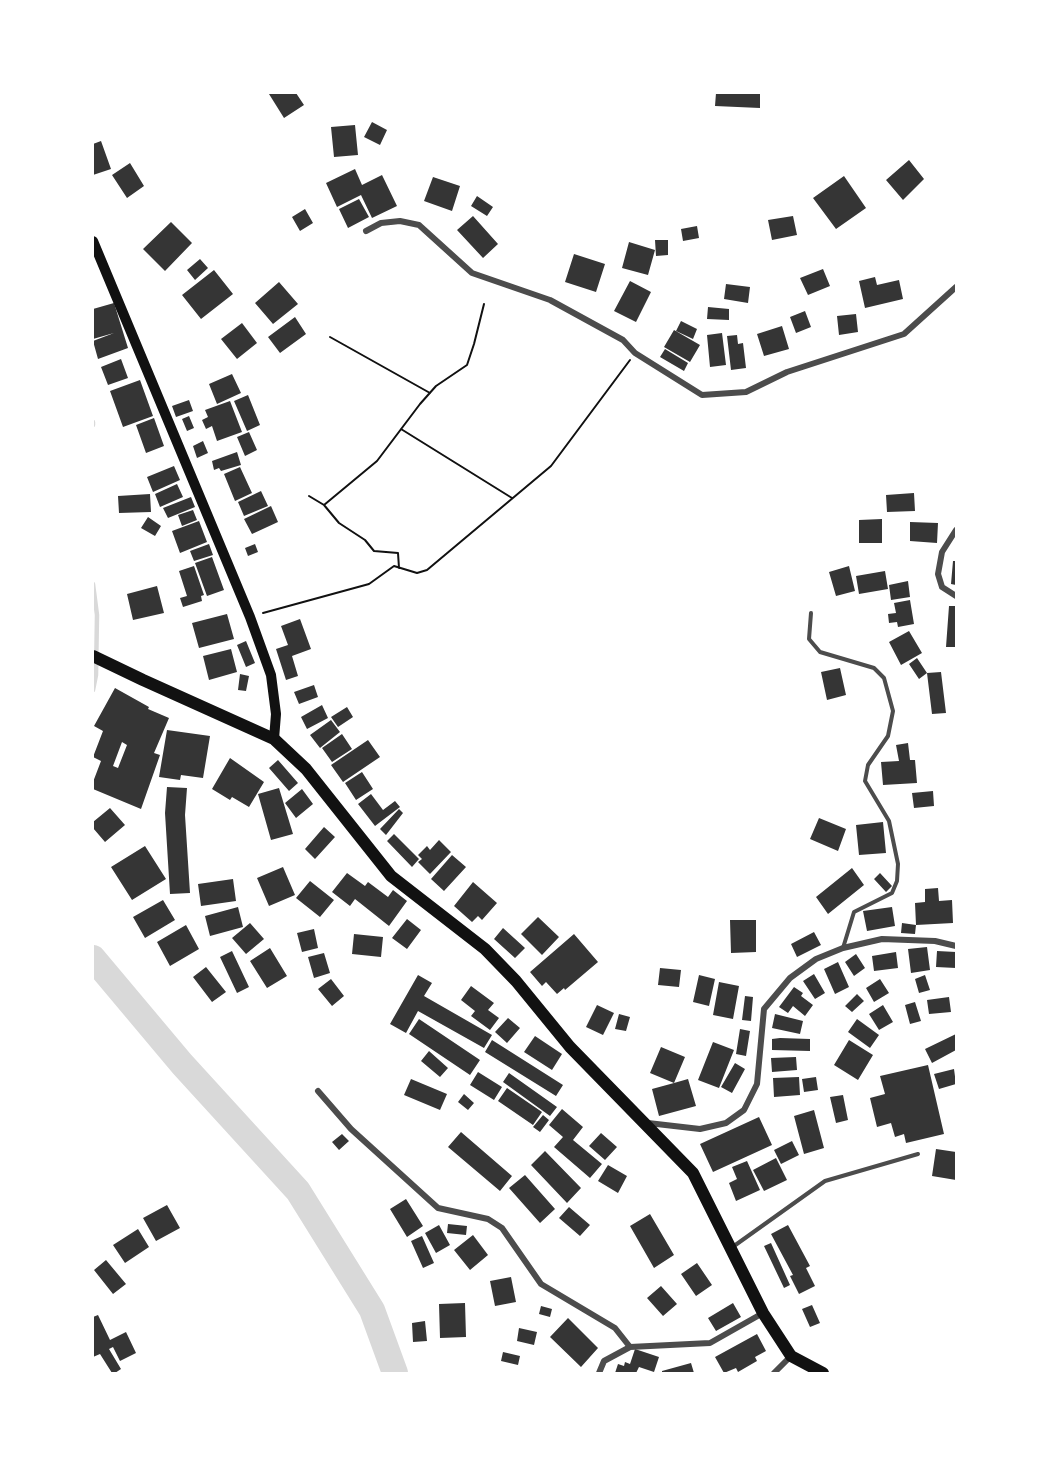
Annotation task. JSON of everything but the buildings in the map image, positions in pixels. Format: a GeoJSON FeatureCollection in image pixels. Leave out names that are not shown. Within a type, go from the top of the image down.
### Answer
{"type":"FeatureCollection","features":[{"type":"Feature","properties":{"kind":"highway"},"geometry":{"type":"LineString","coordinates":[[93,656],[274,739],[306,769],[391,876],[485,949],[516,981],[570,1047],[693,1173],[763,1313],[791,1356],[823,1373]]}},
{"type":"Feature","properties":{"kind":"main road"},"geometry":{"type":"LineString","coordinates":[[93,242],[250,617],[271,675],[276,714],[274,739]]}},
{"type":"Feature","properties":{"kind":"street"},"geometry":{"type":"LineString","coordinates":[[366,231],[381,223],[400,221],[420,225],[472,273],[550,300],[623,340],[635,353],[702,395],[746,392],[787,372],[904,334],[956,287]]}},
{"type":"Feature","properties":{"kind":"street"},"geometry":{"type":"LineString","coordinates":[[956,530],[942,552],[938,574],[942,587],[956,596]]}},
{"type":"Feature","properties":{"kind":"street"},"geometry":{"type":"LineString","coordinates":[[646,1123],[700,1129],[726,1123],[744,1110],[757,1084],[764,1009],[790,978],[816,959],[843,948],[882,939],[935,940],[956,946]]}},
{"type":"Feature","properties":{"kind":"street"},"geometry":{"type":"LineString","coordinates":[[318,1091],[351,1129],[438,1208],[488,1219],[502,1228],[541,1284],[615,1328],[630,1347]]}},
{"type":"Feature","properties":{"kind":"street"},"geometry":{"type":"LineString","coordinates":[[599,1373],[604,1361],[630,1347],[710,1343],[763,1313]]}},
{"type":"Feature","properties":{"kind":"street"},"geometry":{"type":"LineString","coordinates":[[774,1373],[791,1356]]}},
{"type":"Feature","properties":{"kind":"lane"},"geometry":{"type":"LineString","coordinates":[[811,613],[809,639],[820,652],[874,668],[884,678],[893,711],[888,736],[868,765],[865,781],[889,821],[898,864],[897,881],[892,894],[854,912],[843,948]]}},
{"type":"Feature","properties":{"kind":"lane"},"geometry":{"type":"LineString","coordinates":[[731,1248],[825,1181],[918,1154]]}},
{"type":"Feature","properties":{"kind":"path"},"geometry":{"type":"LineString","coordinates":[[324,506],[377,461],[436,386],[467,365],[484,304]]}},
{"type":"Feature","properties":{"kind":"path"},"geometry":{"type":"LineString","coordinates":[[330,337],[430,393]]}},
{"type":"Feature","properties":{"kind":"path"},"geometry":{"type":"LineString","coordinates":[[250,617],[369,584],[394,567],[417,573],[427,570],[550,466],[635,353]]}},
{"type":"Feature","properties":{"kind":"path"},"geometry":{"type":"LineString","coordinates":[[401,429],[512,498]]}},
{"type":"Feature","properties":{"kind":"path"},"geometry":{"type":"LineString","coordinates":[[309,496],[324,506],[339,523],[365,540],[374,551],[398,553],[399,568]]}},
{"type":"Feature","properties":{"kind":"waterway"},"geometry":{"type":"LineString","coordinates":[[93,584],[97,615],[96,675],[93,690]]}},
{"type":"Feature","properties":{"kind":"waterway"},"geometry":{"type":"LineString","coordinates":[[93,958],[182,1064],[298,1191],[372,1310],[395,1373]]}}]}
